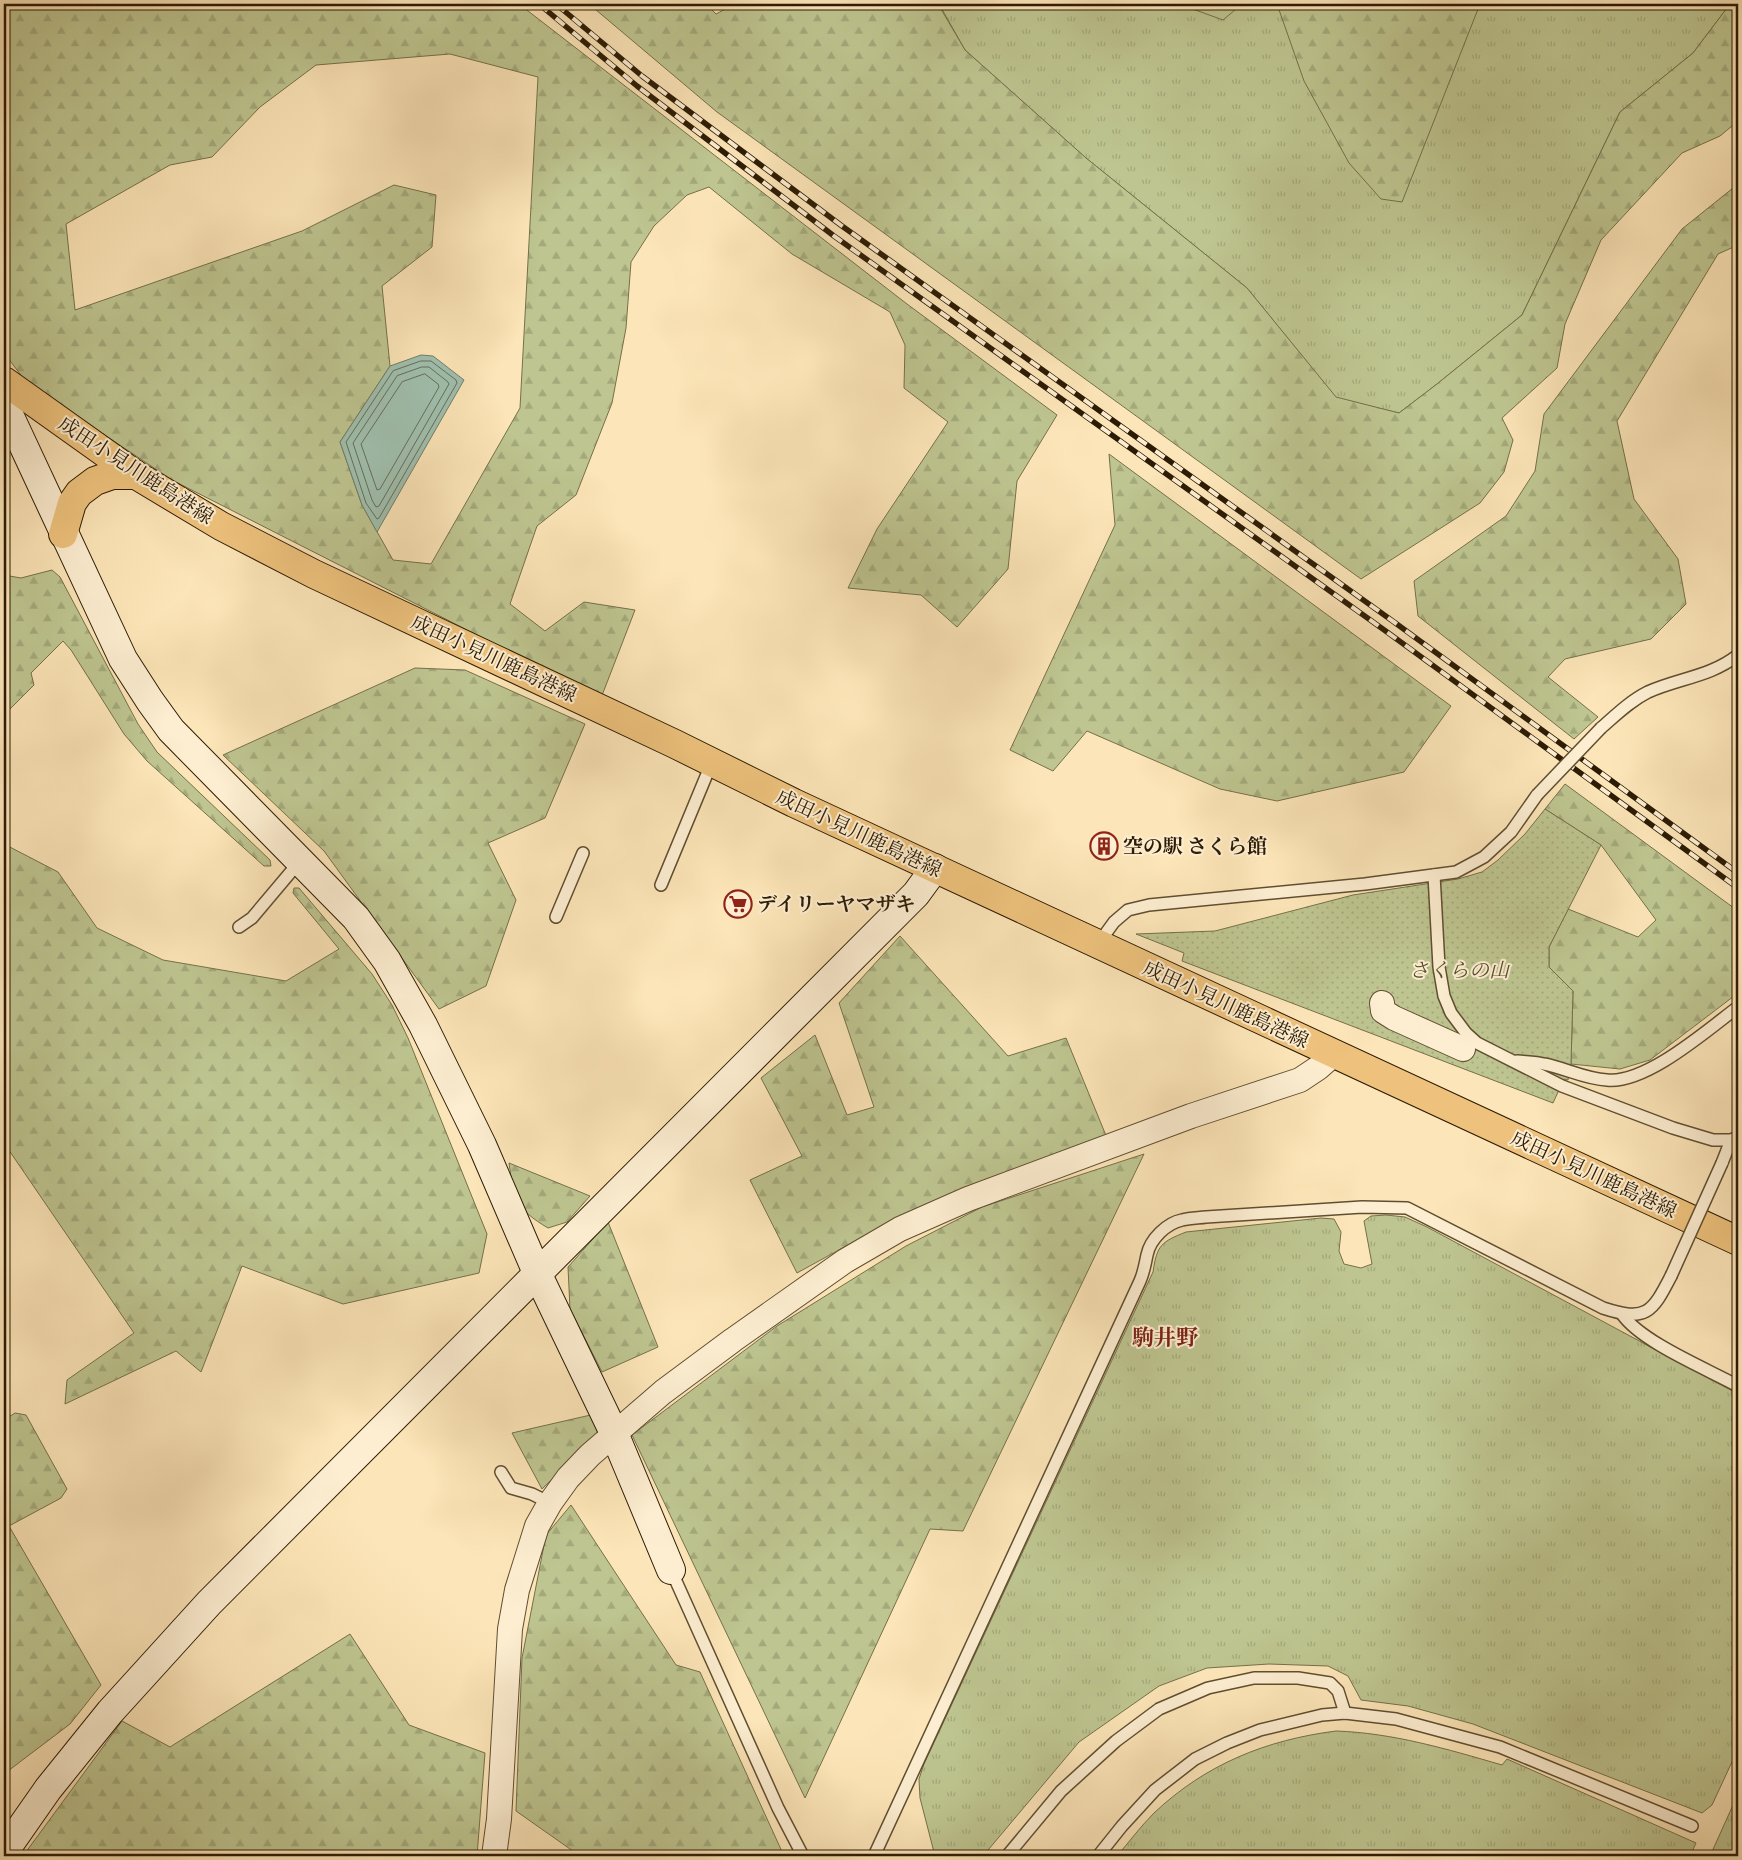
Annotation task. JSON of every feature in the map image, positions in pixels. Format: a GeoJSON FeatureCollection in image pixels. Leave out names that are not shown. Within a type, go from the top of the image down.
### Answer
{"type":"FeatureCollection","features":[{"type":"Feature","properties":{"kind":"main road","name":"成田小見川鹿島港線"},"geometry":{"type":"LineString","coordinates":[[4,381],[136,475],[221,526],[314,574],[712,762],[794,803],[1738,1241]]}},
{"type":"Feature","properties":{"kind":"main road"},"geometry":{"type":"LineString","coordinates":[[63,534],[72,503],[79,492],[95,481],[112,475],[136,475]]}},
{"type":"Feature","properties":{"kind":"street"},"geometry":{"type":"LineString","coordinates":[[4,404],[123,660],[150,701],[172,730],[356,918],[387,961],[423,1025],[482,1145],[538,1274],[614,1433],[671,1570]]}},
{"type":"Feature","properties":{"kind":"street"},"geometry":{"type":"LineString","coordinates":[[4,1852],[48,1789],[110,1712],[209,1603],[916,894],[935,868]]}},
{"type":"Feature","properties":{"kind":"street"},"geometry":{"type":"LineString","coordinates":[[1382,1003],[1383,1011],[1394,1018],[1463,1049]]}},
{"type":"Feature","properties":{"kind":"street"},"geometry":{"type":"LineString","coordinates":[[494,1856],[499,1819],[510,1628],[517,1590],[537,1526],[550,1503],[568,1478],[614,1433],[663,1392],[733,1340],[845,1261],[900,1229],[968,1199],[1191,1116],[1300,1080],[1334,1054]]}},
{"type":"Feature","properties":{"kind":"lane"},"geometry":{"type":"LineString","coordinates":[[1098,944],[1114,922],[1128,910],[1150,905],[1365,884],[1456,872],[1484,857],[1511,832],[1537,795],[1601,728],[1629,704],[1646,693],[1667,684],[1710,672],[1738,655]]}},
{"type":"Feature","properties":{"kind":"lane"},"geometry":{"type":"LineString","coordinates":[[661,885],[712,762]]}},
{"type":"Feature","properties":{"kind":"lane"},"geometry":{"type":"LineString","coordinates":[[556,917],[584,853]]}},
{"type":"Feature","properties":{"kind":"lane"},"geometry":{"type":"LineString","coordinates":[[239,927],[252,918],[300,861]]}},
{"type":"Feature","properties":{"kind":"lane"},"geometry":{"type":"LineString","coordinates":[[1434,875],[1439,967],[1444,996],[1451,1013],[1466,1034],[1477,1043],[1562,1086],[1664,1125],[1713,1140],[1735,1139]]}},
{"type":"Feature","properties":{"kind":"lane"},"geometry":{"type":"LineString","coordinates":[[1515,1061],[1543,1063],[1604,1080],[1617,1081],[1636,1076],[1654,1068],[1738,1007]]}},
{"type":"Feature","properties":{"kind":"lane"},"geometry":{"type":"LineString","coordinates":[[874,1856],[1140,1282],[1145,1270],[1150,1244],[1170,1225],[1181,1220],[1206,1217],[1362,1207],[1407,1208],[1603,1308],[1622,1314],[1638,1315],[1657,1304],[1735,1139]]}},
{"type":"Feature","properties":{"kind":"lane"},"geometry":{"type":"LineString","coordinates":[[1622,1314],[1628,1324],[1652,1340],[1738,1386]]}},
{"type":"Feature","properties":{"kind":"lane"},"geometry":{"type":"LineString","coordinates":[[500,1472],[511,1488],[532,1494],[550,1503]]}},
{"type":"Feature","properties":{"kind":"lane"},"geometry":{"type":"LineString","coordinates":[[671,1570],[778,1808],[804,1856]]}},
{"type":"Feature","properties":{"kind":"lane"},"geometry":{"type":"LineString","coordinates":[[1007,1856],[1061,1791],[1116,1741],[1158,1709],[1208,1688],[1254,1678],[1298,1678],[1330,1683],[1338,1692],[1345,1713]]}},
{"type":"Feature","properties":{"kind":"lane"},"geometry":{"type":"LineString","coordinates":[[1098,1856],[1155,1790],[1195,1759],[1227,1743],[1260,1730],[1322,1715],[1345,1713],[1396,1719],[1500,1747],[1692,1826]]}},
{"type":"Feature","properties":{"kind":"green space"},"geometry":{"type":"Polygon","coordinates":[[[4,4],[519,4],[907,304],[1057,415],[1017,481],[1008,569],[957,627],[921,595],[848,588],[877,529],[948,422],[904,388],[905,345],[890,312],[792,254],[709,187],[687,195],[654,226],[631,262],[626,328],[612,403],[576,495],[537,526],[510,604],[545,631],[584,602],[635,610],[601,698],[172,480],[27,383],[4,353],[4,4]],[[450,54],[316,65],[260,107],[212,157],[170,165],[66,224],[75,310],[302,231],[394,185],[436,195],[432,247],[382,286],[390,366],[340,442],[362,505],[393,560],[431,564],[520,408],[538,77],[450,54]]]}},
{"type":"Feature","properties":{"kind":"green space"},"geometry":{"type":"Polygon","coordinates":[[[589,4],[706,4],[716,14],[735,4],[938,4],[965,50],[1086,158],[1247,288],[1336,397],[1399,413],[1522,315],[1620,112],[1693,53],[1730,4],[1738,4],[1738,121],[1720,136],[1682,153],[1601,240],[1565,324],[1557,368],[1502,418],[1513,440],[1504,472],[1480,503],[1361,579],[717,112],[589,4]]]}},
{"type":"Feature","properties":{"kind":"green space"},"geometry":{"type":"Polygon","coordinates":[[[939,4],[1730,4],[1693,53],[1620,112],[1522,315],[1399,413],[1336,398],[1247,288],[1086,158],[965,50],[939,4]]]}},
{"type":"Feature","properties":{"kind":"green space"},"geometry":{"type":"Polygon","coordinates":[[[1179,4],[1242,4],[1223,20],[1179,4]]]}},
{"type":"Feature","properties":{"kind":"green space"},"geometry":{"type":"Polygon","coordinates":[[[1277,4],[1480,4],[1402,202],[1381,199],[1349,163],[1304,81],[1277,4]]]}},
{"type":"Feature","properties":{"kind":"green space"},"geometry":{"type":"Polygon","coordinates":[[[1738,184],[1738,245],[1718,254],[1617,421],[1634,499],[1678,559],[1686,604],[1651,639],[1565,659],[1548,677],[1598,717],[1574,739],[1418,616],[1414,581],[1506,516],[1535,471],[1544,414],[1682,229],[1738,184]]]}},
{"type":"Feature","properties":{"kind":"green space"},"geometry":{"type":"Polygon","coordinates":[[[1109,454],[1451,706],[1404,772],[1277,801],[1220,789],[1087,731],[1053,771],[1010,750],[1115,525],[1109,454]]]}},
{"type":"Feature","properties":{"kind":"green space"},"geometry":{"type":"Polygon","coordinates":[[[52,570],[60,577],[138,724],[157,752],[270,860],[271,866],[264,866],[147,761],[124,734],[71,650],[63,641],[31,673],[34,685],[4,715],[4,575],[21,578],[52,570]]]}},
{"type":"Feature","properties":{"kind":"green space"},"geometry":{"type":"Polygon","coordinates":[[[415,668],[465,670],[585,724],[545,818],[488,843],[516,900],[486,986],[439,1009],[324,851],[223,755],[415,668]]]}},
{"type":"Feature","properties":{"kind":"green space"},"geometry":{"type":"Polygon","coordinates":[[[1565,784],[1738,911],[1738,993],[1650,1060],[1620,1069],[1571,1064],[1573,991],[1549,967],[1549,947],[1568,909],[1638,937],[1656,920],[1601,845],[1545,809],[1565,784]]]}},
{"type":"Feature","properties":{"kind":"green space","name":"さくらの山"},"geometry":{"type":"Polygon","coordinates":[[[1545,809],[1601,845],[1549,947],[1549,967],[1573,991],[1571,1064],[1568,1080],[1564,1079],[1553,1103],[1182,961],[1184,953],[1136,934],[1215,931],[1353,895],[1458,879],[1482,872],[1498,860],[1525,834],[1545,809]]]}},
{"type":"Feature","properties":{"kind":"green space"},"geometry":{"type":"Polygon","coordinates":[[[4,844],[58,872],[97,928],[163,960],[286,981],[339,949],[293,893],[294,888],[299,888],[372,974],[392,1005],[408,1038],[487,1234],[479,1273],[343,1304],[242,1266],[201,1372],[176,1351],[65,1404],[67,1380],[134,1333],[4,1143],[4,844]]]}},
{"type":"Feature","properties":{"kind":"green space"},"geometry":{"type":"Polygon","coordinates":[[[900,936],[1008,1056],[1066,1038],[1107,1138],[908,1212],[797,1273],[750,1180],[802,1156],[761,1078],[815,1035],[847,1115],[874,1107],[839,1003],[900,936]]]}},
{"type":"Feature","properties":{"kind":"green space"},"geometry":{"type":"Polygon","coordinates":[[[1144,1154],[963,1531],[930,1529],[805,1798],[632,1435],[777,1326],[906,1246],[982,1207],[1144,1154]]]}},
{"type":"Feature","properties":{"kind":"green space"},"geometry":{"type":"Polygon","coordinates":[[[509,1163],[590,1196],[567,1222],[548,1228],[529,1215],[518,1202],[509,1163]]]}},
{"type":"Feature","properties":{"kind":"green space"},"geometry":{"type":"Polygon","coordinates":[[[1371,1216],[1405,1217],[1427,1227],[1738,1394],[1738,1749],[1712,1805],[1702,1813],[1473,1724],[1408,1706],[1361,1700],[1348,1676],[1328,1666],[1269,1664],[1207,1668],[1159,1686],[1079,1742],[983,1856],[935,1856],[920,1798],[919,1779],[924,1764],[1153,1272],[1159,1250],[1166,1242],[1186,1232],[1321,1218],[1334,1219],[1341,1232],[1339,1251],[1344,1264],[1361,1268],[1372,1264],[1364,1221],[1371,1216]]]}},
{"type":"Feature","properties":{"kind":"green space"},"geometry":{"type":"Polygon","coordinates":[[[608,1222],[658,1347],[602,1372],[570,1309],[568,1267],[608,1222]]]}},
{"type":"Feature","properties":{"kind":"green space"},"geometry":{"type":"Polygon","coordinates":[[[15,1413],[26,1415],[67,1489],[61,1498],[9,1526],[101,1685],[70,1724],[4,1774],[4,1420],[15,1413]]]}},
{"type":"Feature","properties":{"kind":"green space"},"geometry":{"type":"Polygon","coordinates":[[[595,1414],[601,1431],[542,1489],[512,1433],[595,1414]]]}},
{"type":"Feature","properties":{"kind":"green space"},"geometry":{"type":"Polygon","coordinates":[[[571,1505],[676,1665],[700,1672],[784,1856],[580,1856],[516,1811],[522,1658],[546,1535],[571,1505]]]}},
{"type":"Feature","properties":{"kind":"green space"},"geometry":{"type":"Polygon","coordinates":[[[350,1634],[409,1725],[485,1753],[477,1856],[23,1856],[122,1721],[170,1747],[350,1634]]]}},
{"type":"Feature","properties":{"kind":"green space"},"geometry":{"type":"Polygon","coordinates":[[[1336,1731],[1399,1738],[1502,1765],[1507,1759],[1696,1843],[1690,1856],[1117,1856],[1154,1813],[1174,1796],[1216,1768],[1261,1748],[1310,1735],[1336,1731]]]}},
{"type":"Feature","properties":{"kind":"green space"},"geometry":{"type":"Polygon","coordinates":[[[1738,1794],[1738,1856],[1710,1856],[1738,1794]]]}},
{"type":"Feature","properties":{"kind":"water"},"geometry":{"type":"Polygon","coordinates":[[[421,355],[433,356],[464,380],[377,532],[362,505],[340,442],[390,366],[421,355]]]}},
{"type":"Feature","properties":{"kind":"railway"},"geometry":{"type":"LineString","coordinates":[[539,4],[637,86],[834,236],[1387,632],[1738,888]]}},
{"type":"Feature","properties":{"kind":"railway"},"geometry":{"type":"LineString","coordinates":[[556,4],[642,76],[842,226],[1394,622],[1738,873]]}},
{"type":"Feature","properties":{"kind":"place","name":"空の駅 さくら館"},"geometry":{"type":"Point","coordinates":[1104,846]}},
{"type":"Feature","properties":{"kind":"place","name":"デイリーヤマザキ"},"geometry":{"type":"Point","coordinates":[738,904]}},
{"type":"Feature","properties":{"kind":"district","name":"駒井野"},"geometry":{"type":"Point","coordinates":[1165,1337]}}]}
